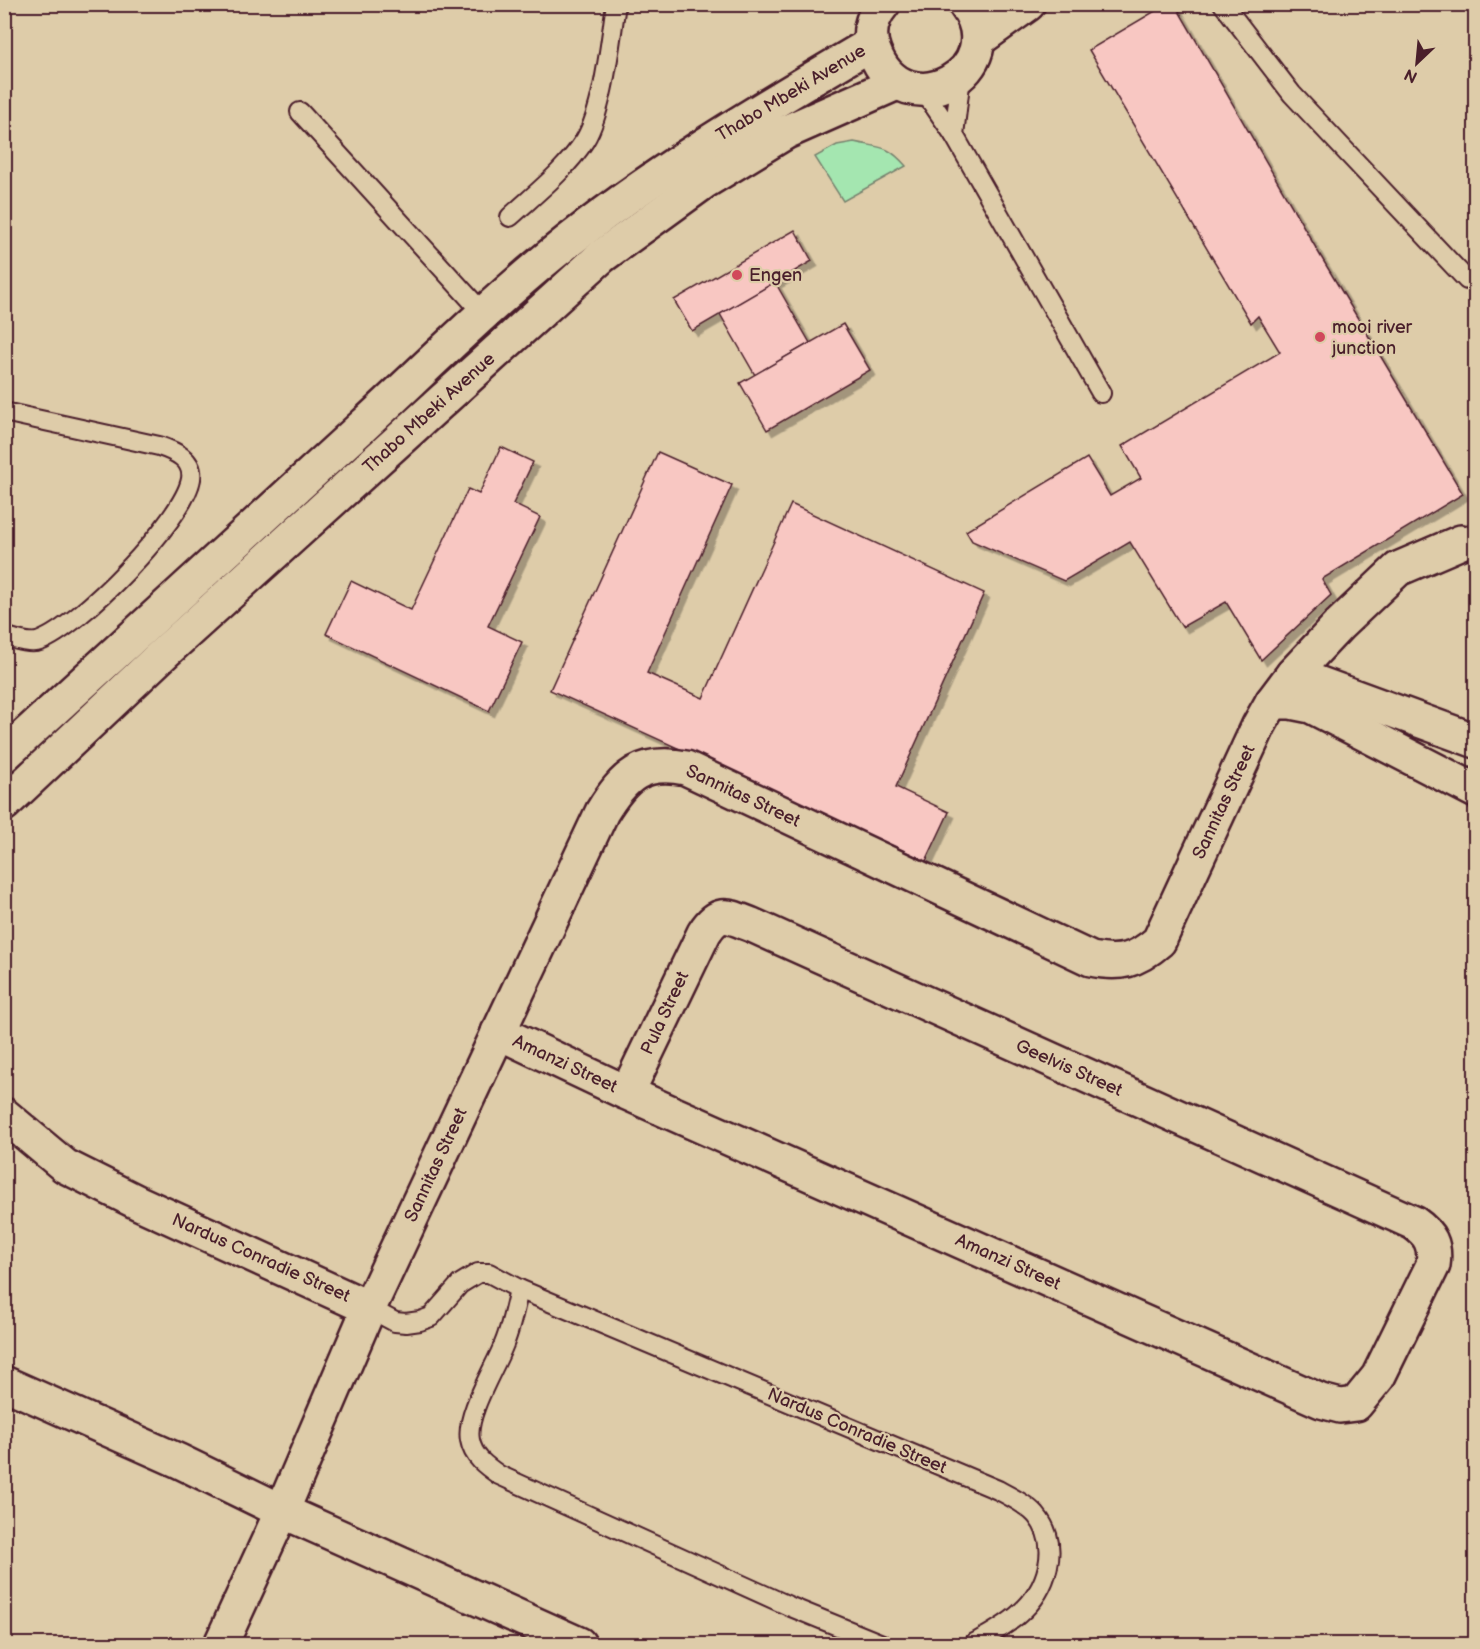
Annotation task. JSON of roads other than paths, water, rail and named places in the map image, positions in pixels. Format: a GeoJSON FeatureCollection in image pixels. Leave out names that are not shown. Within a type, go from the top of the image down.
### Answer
{"type":"FeatureCollection","features":[{"type":"Feature","properties":{"kind":"street"},"geometry":{"type":"LineString","coordinates":[[961,76],[975,54],[978,40],[973,15],[965,4]]}},
{"type":"Feature","properties":{"kind":"street"},"geometry":{"type":"LineString","coordinates":[[978,40],[1028,4]]}},
{"type":"Feature","properties":{"kind":"street"},"geometry":{"type":"LineString","coordinates":[[875,17],[879,66],[910,86]]}},
{"type":"Feature","properties":{"kind":"street","name":"Thabo Mbeki Avenue"},"geometry":{"type":"LineString","coordinates":[[4,754],[374,416],[483,313],[551,254],[650,180],[771,103],[875,17]]}},
{"type":"Feature","properties":{"kind":"street","name":"Thabo Mbeki Avenue"},"geometry":{"type":"LineString","coordinates":[[4,804],[165,652],[602,256],[704,182],[786,132],[910,86],[937,89],[961,76]]}},
{"type":"Feature","properties":{"kind":"street","name":"Sannitas Street"},"geometry":{"type":"LineString","coordinates":[[221,1644],[282,1511],[369,1308],[602,812],[612,796],[637,772],[666,764],[686,768],[1091,959],[1109,963],[1128,961],[1147,952],[1159,941],[1259,725],[1272,702],[1293,674],[1339,625],[1398,569],[1461,542]]}},
{"type":"Feature","properties":{"kind":"street"},"geometry":{"type":"LineString","coordinates":[[1293,674],[1476,741]]}},
{"type":"Feature","properties":{"kind":"street"},"geometry":{"type":"LineString","coordinates":[[1272,702],[1291,702],[1311,706],[1476,790]]}},
{"type":"Feature","properties":{"kind":"street","name":"Geelvis Street"},"geometry":{"type":"LineString","coordinates":[[704,933],[712,921],[723,916],[752,925],[1414,1223],[1425,1231],[1432,1243]]}},
{"type":"Feature","properties":{"kind":"street","name":"Pula Street"},"geometry":{"type":"LineString","coordinates":[[627,1093],[704,933]]}},
{"type":"Feature","properties":{"kind":"street","name":"Amanzi Street"},"geometry":{"type":"LineString","coordinates":[[498,1032],[627,1093],[1321,1401],[1340,1406],[1356,1404],[1378,1377],[1433,1265],[1435,1253],[1432,1243]]}},
{"type":"Feature","properties":{"kind":"street","name":"Nardus Conradie Street"},"geometry":{"type":"LineString","coordinates":[[4,1115],[65,1166],[139,1203],[369,1308]]}},
{"type":"Feature","properties":{"kind":"street"},"geometry":{"type":"LineString","coordinates":[[4,1383],[579,1644]]}},
{"type":"Feature","properties":{"kind":"lane"},"geometry":{"type":"LineString","coordinates":[[510,217],[565,166],[585,139],[598,107],[616,4]]}},
{"type":"Feature","properties":{"kind":"lane"},"geometry":{"type":"LineString","coordinates":[[1222,4],[1292,94],[1467,280]]}},
{"type":"Feature","properties":{"kind":"lane"},"geometry":{"type":"LineString","coordinates":[[954,135],[961,76]]}},
{"type":"Feature","properties":{"kind":"lane"},"geometry":{"type":"LineString","coordinates":[[910,86],[954,135],[1101,393]]}},
{"type":"Feature","properties":{"kind":"lane"},"geometry":{"type":"LineString","coordinates":[[300,112],[483,313]]}},
{"type":"Feature","properties":{"kind":"lane"},"geometry":{"type":"LineString","coordinates":[[4,412],[178,452],[188,463],[191,478],[175,512],[151,546],[81,614],[39,642],[15,640],[4,636]]}},
{"type":"Feature","properties":{"kind":"lane","name":"Nardus Conradie Street"},"geometry":{"type":"LineString","coordinates":[[369,1308],[395,1322],[420,1321],[431,1317],[460,1284],[478,1273],[489,1273],[519,1289],[998,1490],[1023,1503],[1037,1515],[1046,1531],[1050,1553],[1046,1576],[1038,1594],[1019,1614],[973,1644]]}},
{"type":"Feature","properties":{"kind":"lane"},"geometry":{"type":"LineString","coordinates":[[519,1289],[505,1342],[472,1417],[470,1439],[475,1454],[485,1466],[499,1475],[769,1597],[882,1644]]}},
{"type":"Feature","properties":{"kind":"place","name":"Engen"},"geometry":{"type":"Point","coordinates":[737,275]}},
{"type":"Feature","properties":{"kind":"place","name":"mooi river junction"},"geometry":{"type":"Point","coordinates":[1320,337]}}]}
